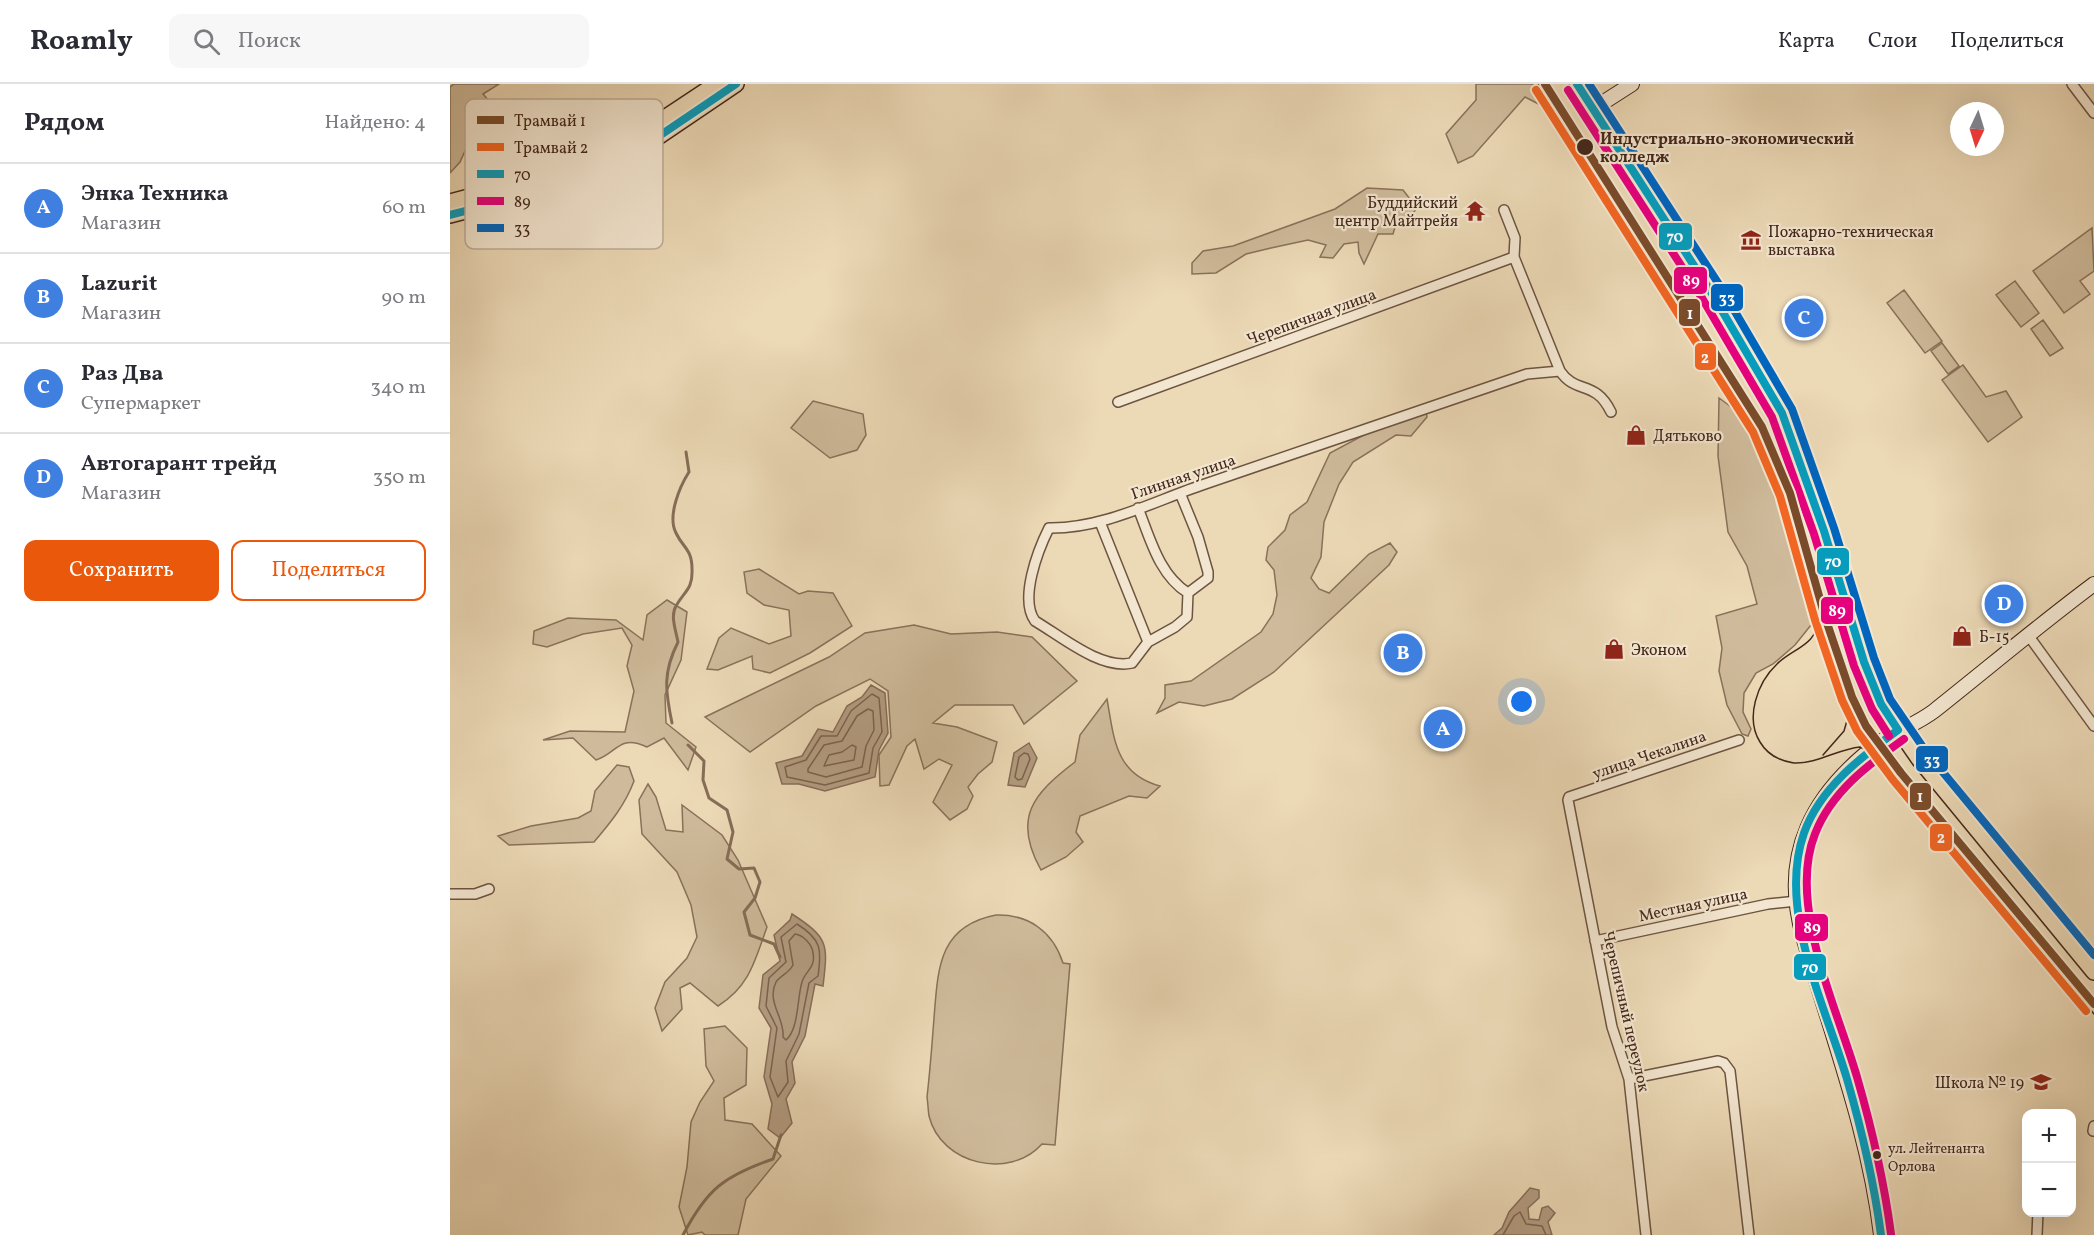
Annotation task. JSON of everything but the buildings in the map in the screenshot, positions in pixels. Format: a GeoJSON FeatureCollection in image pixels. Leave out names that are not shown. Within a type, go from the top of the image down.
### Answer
{"type":"FeatureCollection","features":[{"type":"Feature","properties":{"kind":"main road"},"geometry":{"type":"LineString","coordinates":[[663,119],[716,84]]}},
{"type":"Feature","properties":{"kind":"main road"},"geometry":{"type":"LineString","coordinates":[[663,134],[736,84]]}},
{"type":"Feature","properties":{"kind":"main road"},"geometry":{"type":"LineString","coordinates":[[1577,84],[1711,292],[1782,414],[1824,531],[1864,662],[1881,704],[1898,730],[1983,838],[2094,972]]}},
{"type":"Feature","properties":{"kind":"main road"},"geometry":{"type":"LineString","coordinates":[[1593,109],[1632,84]]}},
{"type":"Feature","properties":{"kind":"main road"},"geometry":{"type":"LineString","coordinates":[[450,202],[465,198]]}},
{"type":"Feature","properties":{"kind":"main road"},"geometry":{"type":"LineString","coordinates":[[450,215],[465,211]]}},
{"type":"Feature","properties":{"kind":"main road"},"geometry":{"type":"LineString","coordinates":[[1881,1235],[1866,1155],[1846,1076],[1803,936],[1797,901],[1799,849],[1825,794],[1849,769],[1898,730],[1926,717],[2094,584]]}},
{"type":"Feature","properties":{"kind":"street"},"geometry":{"type":"LineString","coordinates":[[2073,84],[2094,113]]}},
{"type":"Feature","properties":{"kind":"street"},"geometry":{"type":"LineString","coordinates":[[1504,210],[1515,238],[1514,257],[1560,371],[1565,380],[1575,385],[1591,388],[1603,397],[1611,412]]}},
{"type":"Feature","properties":{"kind":"street","name":"Черепичная улица"},"geometry":{"type":"LineString","coordinates":[[1118,402],[1514,257]]}},
{"type":"Feature","properties":{"kind":"street","name":"Глинная улица"},"geometry":{"type":"LineString","coordinates":[[1192,589],[1187,617],[1175,627],[1148,642],[1132,663],[1120,665],[1106,663],[1030,616],[1031,578],[1036,555],[1049,528],[1072,529],[1101,522],[1527,374],[1560,371]]}},
{"type":"Feature","properties":{"kind":"street"},"geometry":{"type":"LineString","coordinates":[[1138,508],[1158,558],[1179,587],[1192,589],[1208,578],[1208,572],[1198,537],[1180,493]]}},
{"type":"Feature","properties":{"kind":"street"},"geometry":{"type":"LineString","coordinates":[[1101,522],[1148,642]]}},
{"type":"Feature","properties":{"kind":"street"},"geometry":{"type":"LineString","coordinates":[[2028,634],[2094,726]]}},
{"type":"Feature","properties":{"kind":"street","name":"улица Чекалина"},"geometry":{"type":"LineString","coordinates":[[1569,797],[1739,740]]}},
{"type":"Feature","properties":{"kind":"street","name":"Черепичный переулок"},"geometry":{"type":"LineString","coordinates":[[1569,797],[1567,806],[1612,1027],[1629,1079],[1646,1235]]}},
{"type":"Feature","properties":{"kind":"street"},"geometry":{"type":"LineString","coordinates":[[450,894],[475,894],[489,889]]}},
{"type":"Feature","properties":{"kind":"street","name":"Местная улица"},"geometry":{"type":"LineString","coordinates":[[1595,941],[1768,904],[1797,901]]}},
{"type":"Feature","properties":{"kind":"street"},"geometry":{"type":"LineString","coordinates":[[1629,1079],[1718,1061],[1724,1063],[1730,1071],[1749,1235]]}},
{"type":"Feature","properties":{"kind":"street"},"geometry":{"type":"LineString","coordinates":[[2037,1235],[2038,1217]]}},
{"type":"Feature","properties":{"kind":"shaded area"},"geometry":{"type":"Polygon","coordinates":[[[454,84],[499,84],[483,94],[487,99],[465,99],[465,151],[460,162],[450,173],[450,87],[454,84]]]}},
{"type":"Feature","properties":{"kind":"shaded area"},"geometry":{"type":"Polygon","coordinates":[[[1476,84],[1542,84],[1556,105],[1556,113],[1525,97],[1473,156],[1458,163],[1446,134],[1476,100],[1476,84]]]}},
{"type":"Feature","properties":{"kind":"shaded area"},"geometry":{"type":"Polygon","coordinates":[[[1367,188],[1403,190],[1417,208],[1410,217],[1396,224],[1393,234],[1378,234],[1364,264],[1359,253],[1358,242],[1344,244],[1333,258],[1320,257],[1326,245],[1308,240],[1246,254],[1216,273],[1192,274],[1192,263],[1203,251],[1233,246],[1335,209],[1367,188]]]}},
{"type":"Feature","properties":{"kind":"shaded area"},"geometry":{"type":"Polygon","coordinates":[[[2092,228],[2094,271],[2080,281],[2090,294],[2064,313],[2033,271],[2092,228]]]}},
{"type":"Feature","properties":{"kind":"shaded area"},"geometry":{"type":"Polygon","coordinates":[[[2015,281],[2039,313],[2021,327],[1996,295],[2015,281]]]}},
{"type":"Feature","properties":{"kind":"shaded area"},"geometry":{"type":"Polygon","coordinates":[[[1904,290],[1942,341],[1925,353],[1887,303],[1904,290]]]}},
{"type":"Feature","properties":{"kind":"shaded area"},"geometry":{"type":"Polygon","coordinates":[[[2043,320],[2063,348],[2050,356],[2031,329],[2043,320]]]}},
{"type":"Feature","properties":{"kind":"shaded area"},"geometry":{"type":"Polygon","coordinates":[[[1942,343],[1959,366],[1948,374],[1931,351],[1942,343]]]}},
{"type":"Feature","properties":{"kind":"shaded area"},"geometry":{"type":"Polygon","coordinates":[[[1963,365],[1986,397],[2006,391],[2022,417],[1988,442],[1942,380],[1963,365]]]}},
{"type":"Feature","properties":{"kind":"shaded area"},"geometry":{"type":"Polygon","coordinates":[[[1719,398],[1738,412],[1763,466],[1808,585],[1815,620],[1795,645],[1773,664],[1756,673],[1744,693],[1743,712],[1751,729],[1748,736],[1742,734],[1727,705],[1719,671],[1722,648],[1716,616],[1757,604],[1747,566],[1728,532],[1718,456],[1719,398]]]}},
{"type":"Feature","properties":{"kind":"shaded area"},"geometry":{"type":"Polygon","coordinates":[[[813,401],[863,414],[866,435],[857,450],[830,458],[791,428],[813,401]]]}},
{"type":"Feature","properties":{"kind":"shaded area"},"geometry":{"type":"Polygon","coordinates":[[[1426,411],[1427,417],[1411,436],[1396,435],[1353,462],[1339,484],[1324,522],[1321,557],[1311,578],[1319,589],[1329,593],[1369,554],[1390,543],[1397,552],[1389,565],[1274,672],[1232,699],[1204,706],[1179,702],[1157,713],[1165,698],[1165,685],[1191,681],[1261,632],[1273,614],[1277,595],[1274,570],[1266,560],[1268,547],[1285,530],[1290,515],[1307,502],[1330,453],[1375,429],[1426,411]]]}},
{"type":"Feature","properties":{"kind":"shaded area"},"geometry":{"type":"Polygon","coordinates":[[[759,569],[799,594],[808,591],[833,593],[852,626],[810,653],[770,673],[753,669],[752,656],[718,670],[707,669],[719,638],[731,628],[769,644],[791,636],[789,610],[764,605],[747,593],[744,572],[759,569]]]}},
{"type":"Feature","properties":{"kind":"shaded area"},"geometry":{"type":"Polygon","coordinates":[[[667,600],[687,612],[681,660],[665,695],[666,723],[696,747],[688,770],[664,738],[647,747],[624,744],[596,760],[573,738],[543,740],[570,731],[625,732],[634,691],[627,666],[632,645],[622,628],[583,634],[547,647],[533,644],[534,631],[568,618],[616,620],[643,640],[647,615],[667,600]]]}},
{"type":"Feature","properties":{"kind":"shaded area"},"geometry":{"type":"Polygon","coordinates":[[[914,625],[951,634],[997,632],[1032,637],[1077,681],[1024,724],[1013,705],[955,705],[933,723],[957,727],[997,742],[992,762],[968,787],[973,796],[967,809],[950,820],[933,802],[952,765],[939,759],[924,769],[915,739],[907,746],[889,785],[880,786],[879,755],[891,737],[888,691],[870,679],[816,706],[750,752],[705,717],[829,657],[865,633],[914,625]]]}},
{"type":"Feature","properties":{"kind":"shaded area"},"geometry":{"type":"Polygon","coordinates":[[[1107,699],[1115,741],[1125,763],[1134,773],[1160,786],[1147,798],[1129,796],[1080,816],[1076,832],[1083,842],[1066,857],[1041,870],[1032,852],[1028,836],[1031,808],[1048,785],[1075,762],[1080,735],[1107,699]]]}},
{"type":"Feature","properties":{"kind":"shaded area"},"geometry":{"type":"Polygon","coordinates":[[[617,765],[629,767],[634,781],[622,806],[594,842],[509,845],[498,836],[531,826],[578,818],[591,811],[595,791],[617,765]]]}},
{"type":"Feature","properties":{"kind":"shaded area"},"geometry":{"type":"Polygon","coordinates":[[[648,784],[656,797],[666,830],[683,832],[682,805],[722,835],[738,860],[767,927],[750,971],[729,998],[718,1006],[690,983],[680,988],[682,1009],[662,1031],[655,1008],[665,982],[687,958],[697,937],[691,905],[677,872],[642,834],[639,800],[648,784]]]}},
{"type":"Feature","properties":{"kind":"shaded area"},"geometry":{"type":"Polygon","coordinates":[[[996,915],[1019,918],[1038,927],[1053,942],[1063,963],[1070,964],[1055,1145],[1042,1144],[1028,1155],[1013,1162],[995,1164],[978,1162],[962,1156],[947,1146],[936,1133],[929,1116],[927,1097],[937,983],[945,952],[962,929],[996,915]]]}},
{"type":"Feature","properties":{"kind":"shaded area"},"geometry":{"type":"Polygon","coordinates":[[[725,1026],[747,1048],[746,1085],[724,1098],[725,1120],[752,1124],[781,1156],[746,1199],[738,1235],[705,1235],[702,1232],[688,1235],[679,1207],[687,1167],[691,1122],[700,1102],[714,1081],[706,1066],[704,1029],[725,1026]]]}},
{"type":"Feature","properties":{"kind":"water"},"geometry":{"type":"Polygon","coordinates":[[[871,685],[885,693],[888,733],[879,750],[875,777],[825,791],[799,784],[782,784],[776,763],[802,756],[818,729],[833,732],[847,706],[862,697],[871,685]]]}},
{"type":"Feature","properties":{"kind":"water"},"geometry":{"type":"Polygon","coordinates":[[[1029,743],[1037,758],[1025,787],[1008,785],[1014,753],[1029,743]]]}},
{"type":"Feature","properties":{"kind":"water"},"geometry":{"type":"Polygon","coordinates":[[[792,914],[819,936],[825,951],[825,960],[823,986],[815,984],[805,1036],[792,1062],[795,1083],[786,1099],[792,1123],[780,1138],[768,1129],[772,1104],[764,1077],[771,1028],[759,1008],[763,975],[780,961],[774,935],[790,920],[792,914]]]}},
{"type":"Feature","properties":{"kind":"water"},"geometry":{"type":"Polygon","coordinates":[[[1530,1188],[1539,1190],[1539,1198],[1528,1208],[1529,1219],[1539,1220],[1542,1208],[1548,1206],[1555,1213],[1548,1222],[1552,1235],[1494,1235],[1502,1228],[1509,1212],[1530,1188]]]}},
{"type":"Feature","properties":{"kind":"waterway"},"geometry":{"type":"LineString","coordinates":[[672,723],[667,681],[670,663],[678,642],[674,610],[689,586],[692,576],[692,562],[687,549],[676,533],[673,518],[679,493],[689,472],[686,452]]}},
{"type":"Feature","properties":{"kind":"waterway"},"geometry":{"type":"LineString","coordinates":[[688,745],[704,761],[703,780],[709,798],[727,810],[733,832],[727,859],[739,869],[754,868],[760,882],[755,898],[744,912],[750,935],[774,944],[780,957]]}},
{"type":"Feature","properties":{"kind":"waterway"},"geometry":{"type":"LineString","coordinates":[[683,1235],[700,1206],[719,1186],[729,1178],[773,1159],[781,1135]]}},
{"type":"Feature","properties":{"kind":"tram line"},"geometry":{"type":"LineString","coordinates":[[1539,84],[1757,429],[1784,497],[1850,715],[1873,749],[2094,1014]]}},
{"type":"Feature","properties":{"kind":"tram line","name":"1"},"geometry":{"type":"LineString","coordinates":[[1545,84],[1762,427],[1790,493],[1825,617],[1852,697],[1866,726],[1901,773],[2094,1004]]}},
{"type":"Feature","properties":{"kind":"tram line","name":"2"},"geometry":{"type":"LineString","coordinates":[[1536,90],[1753,432],[1780,496],[1815,620],[1842,700],[1857,731],[1893,780],[2086,1011]]}},
{"type":"Feature","properties":{"kind":"tram line"},"geometry":{"type":"LineString","coordinates":[[1818,619],[1817,628],[1809,641],[1777,664],[1764,681],[1755,701],[1756,733],[1760,742],[1770,753],[1779,759],[1794,763],[1803,763],[1860,747],[1876,755]]}},
{"type":"Feature","properties":{"kind":"tram line"},"geometry":{"type":"LineString","coordinates":[[1823,755],[1844,731],[1850,710]]}},
{"type":"Feature","properties":{"kind":"transit line","name":"70"},"geometry":{"type":"LineString","coordinates":[[663,133],[736,84]]}},
{"type":"Feature","properties":{"kind":"transit line","name":"70"},"geometry":{"type":"LineString","coordinates":[[1577,84],[1711,292],[1782,413],[1824,531],[1864,662],[1881,704],[1898,730]]}},
{"type":"Feature","properties":{"kind":"transit line","name":"33"},"geometry":{"type":"LineString","coordinates":[[1589,84],[1720,286],[1792,409],[1834,528],[1874,658],[1890,699],[1927,753],[2094,955]]}},
{"type":"Feature","properties":{"kind":"transit line","name":"89"},"geometry":{"type":"LineString","coordinates":[[1568,90],[1702,298],[1772,417],[1814,534],[1854,666],[1872,709],[1889,736]]}},
{"type":"Feature","properties":{"kind":"transit line","name":"70"},"geometry":{"type":"LineString","coordinates":[[450,215],[465,211]]}},
{"type":"Feature","properties":{"kind":"transit line","name":"70"},"geometry":{"type":"LineString","coordinates":[[1881,1235],[1858,1118],[1807,957],[1796,894],[1797,863],[1804,833],[1820,802],[1843,775],[1898,730]]}},
{"type":"Feature","properties":{"kind":"transit line","name":"89"},"geometry":{"type":"LineString","coordinates":[[1891,1234],[1873,1136],[1857,1077],[1818,956],[1807,892],[1808,862],[1815,834],[1822,819],[1852,780],[1904,739]]}},
{"type":"Feature","properties":{"kind":"place","name":"Индустриально-экономический колледж"},"geometry":{"type":"Point","coordinates":[1585,147]}},
{"type":"Feature","properties":{"kind":"place","name":"Буддийский центр Майтрейя"},"geometry":{"type":"Point","coordinates":[1475,211]}},
{"type":"Feature","properties":{"kind":"place","name":"Пожарно-техническая выставка"},"geometry":{"type":"Point","coordinates":[1751,240]}},
{"type":"Feature","properties":{"kind":"place","name":"Раз Два"},"geometry":{"type":"Point","coordinates":[1804,318]}},
{"type":"Feature","properties":{"kind":"place","name":"Дятьково"},"geometry":{"type":"Point","coordinates":[1636,435]}},
{"type":"Feature","properties":{"kind":"place","name":"Автогарант трейд"},"geometry":{"type":"Point","coordinates":[2004,604]}},
{"type":"Feature","properties":{"kind":"place","name":"Б-15"},"geometry":{"type":"Point","coordinates":[1962,636]}},
{"type":"Feature","properties":{"kind":"place","name":"Эконом"},"geometry":{"type":"Point","coordinates":[1614,649]}},
{"type":"Feature","properties":{"kind":"place","name":"Lazurit"},"geometry":{"type":"Point","coordinates":[1403,653]}},
{"type":"Feature","properties":{"kind":"place","name":"Энка Техника"},"geometry":{"type":"Point","coordinates":[1443,729]}},
{"type":"Feature","properties":{"kind":"place","name":"Школа № 19"},"geometry":{"type":"Point","coordinates":[2041,1082]}},
{"type":"Feature","properties":{"kind":"place","name":"ул. Лейтенанта Орлова"},"geometry":{"type":"Point","coordinates":[1877,1155]}}]}
